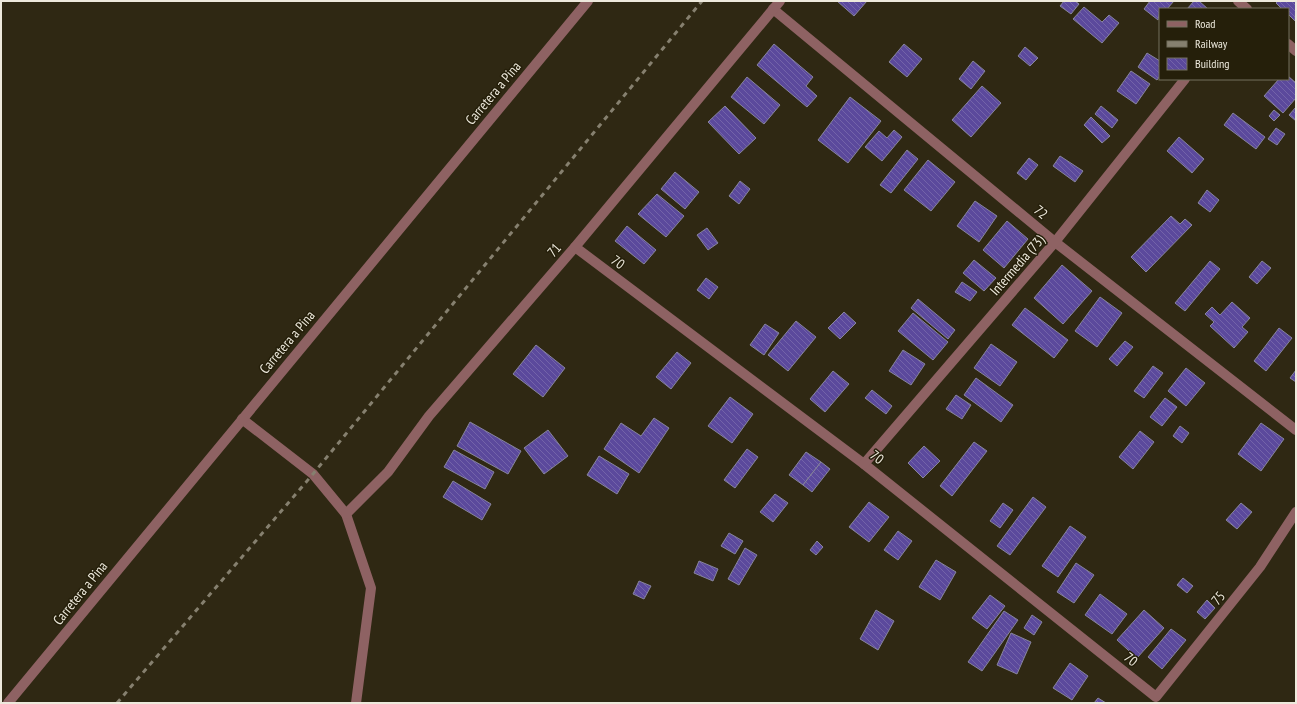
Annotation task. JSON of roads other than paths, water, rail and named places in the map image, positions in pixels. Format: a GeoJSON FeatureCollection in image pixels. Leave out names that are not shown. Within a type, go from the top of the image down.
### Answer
{"type":"FeatureCollection","features":[{"type":"Feature","properties":{"kind":"street","name":"Carretera a Pina"},"geometry":{"type":"LineString","coordinates":[[8,703],[588,1]]}},
{"type":"Feature","properties":{"kind":"street","name":"72"},"geometry":{"type":"LineString","coordinates":[[777,5],[1055,242],[1296,430]]}},
{"type":"Feature","properties":{"kind":"street","name":"71"},"geometry":{"type":"LineString","coordinates":[[346,514],[388,472],[429,416],[575,247],[777,5]]}},
{"type":"Feature","properties":{"kind":"street","name":"Intermedia (73)"},"geometry":{"type":"LineString","coordinates":[[864,464],[1055,242],[1185,80]]}},
{"type":"Feature","properties":{"kind":"street","name":"70"},"geometry":{"type":"LineString","coordinates":[[575,247],[864,464],[1156,697]]}},
{"type":"Feature","properties":{"kind":"street"},"geometry":{"type":"LineString","coordinates":[[242,419],[313,474],[346,514],[371,588],[356,703]]}},
{"type":"Feature","properties":{"kind":"street","name":"75"},"geometry":{"type":"LineString","coordinates":[[1156,697],[1260,567],[1296,512]]}},
{"type":"Feature","properties":{"kind":"railway"},"geometry":{"type":"LineString","coordinates":[[117,703],[313,474],[702,1]]}}]}
